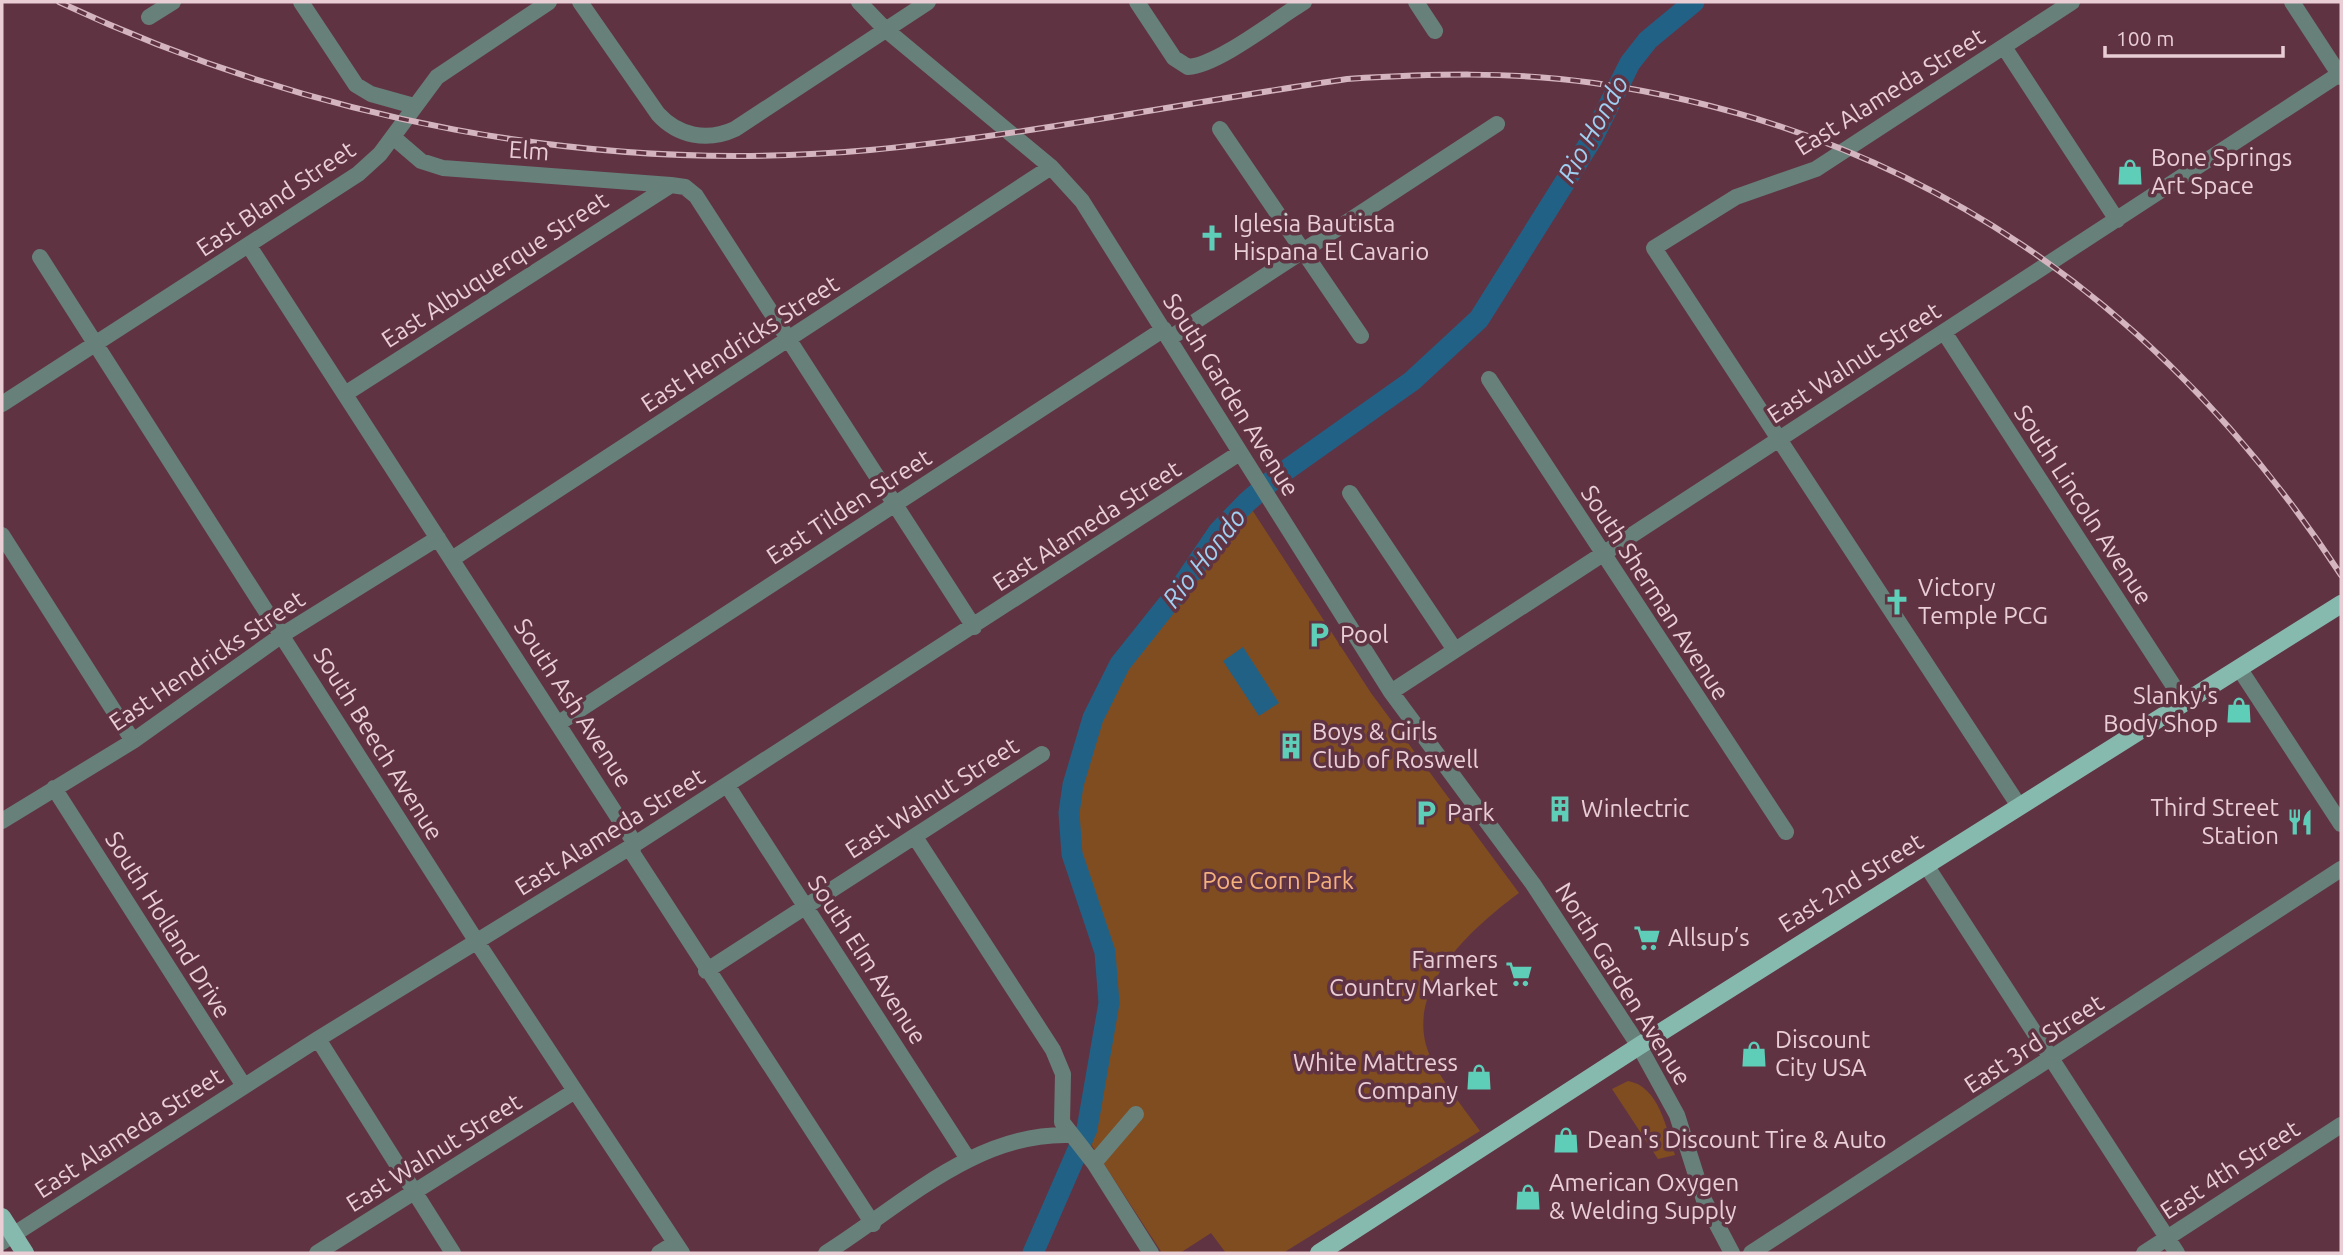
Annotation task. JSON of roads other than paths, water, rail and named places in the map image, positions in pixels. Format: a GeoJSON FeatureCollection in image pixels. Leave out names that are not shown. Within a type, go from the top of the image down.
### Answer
{"type":"FeatureCollection","features":[{"type":"Feature","properties":{"kind":"main road","name":"East 2nd Street"},"geometry":{"type":"LineString","coordinates":[[1319,1253],[1639,1046],[2341,604]]}},
{"type":"Feature","properties":{"kind":"main road"},"geometry":{"type":"LineString","coordinates":[[2,1217],[7,1238],[25,1253]]}},
{"type":"Feature","properties":{"kind":"street"},"geometry":{"type":"LineString","coordinates":[[149,17],[173,2]]}},
{"type":"Feature","properties":{"kind":"street"},"geometry":{"type":"LineString","coordinates":[[301,2],[356,85],[372,94],[414,106]]}},
{"type":"Feature","properties":{"kind":"street","name":"East Bland Street"},"geometry":{"type":"LineString","coordinates":[[2,404],[358,174],[393,137],[427,88],[444,72],[549,2]]}},
{"type":"Feature","properties":{"kind":"street"},"geometry":{"type":"LineString","coordinates":[[580,2],[657,114],[674,128],[693,135],[716,135],[735,130],[928,2]]}},
{"type":"Feature","properties":{"kind":"street","name":"South Garden Avenue"},"geometry":{"type":"LineString","coordinates":[[859,2],[886,29],[1051,167],[1082,201],[1167,334],[1238,454],[1391,692],[1514,859]]}},
{"type":"Feature","properties":{"kind":"street"},"geometry":{"type":"LineString","coordinates":[[1137,2],[1174,58],[1188,68],[1203,65],[1219,56],[1304,2]]}},
{"type":"Feature","properties":{"kind":"street"},"geometry":{"type":"LineString","coordinates":[[1416,2],[1435,31]]}},
{"type":"Feature","properties":{"kind":"street","name":"East Alameda Street"},"geometry":{"type":"LineString","coordinates":[[1778,438],[1654,248],[1737,197],[1816,169],[2072,2]]}},
{"type":"Feature","properties":{"kind":"street"},"geometry":{"type":"LineString","coordinates":[[2292,2],[2341,75]]}},
{"type":"Feature","properties":{"kind":"street"},"geometry":{"type":"LineString","coordinates":[[2004,47],[2118,220]]}},
{"type":"Feature","properties":{"kind":"street","name":"East Walnut Street"},"geometry":{"type":"LineString","coordinates":[[1391,692],[1778,438],[2341,75]]}},
{"type":"Feature","properties":{"kind":"street","name":"East Tilden Street"},"geometry":{"type":"LineString","coordinates":[[559,723],[895,504],[1302,252],[1497,124]]}},
{"type":"Feature","properties":{"kind":"street"},"geometry":{"type":"LineString","coordinates":[[1220,129],[1361,336]]}},
{"type":"Feature","properties":{"kind":"street","name":"Elm"},"geometry":{"type":"LineString","coordinates":[[393,137],[421,161],[443,168],[671,185]]}},
{"type":"Feature","properties":{"kind":"street","name":"East Hendricks Street"},"geometry":{"type":"LineString","coordinates":[[452,559],[1051,167]]}},
{"type":"Feature","properties":{"kind":"street"},"geometry":{"type":"LineString","coordinates":[[671,185],[685,187],[696,196],[974,627]]}},
{"type":"Feature","properties":{"kind":"street","name":"East Albuquerque Street"},"geometry":{"type":"LineString","coordinates":[[345,394],[671,185]]}},
{"type":"Feature","properties":{"kind":"street","name":"South Ash Avenue"},"geometry":{"type":"LineString","coordinates":[[248,246],[559,723],[632,839],[633,854],[706,971],[873,1224]]}},
{"type":"Feature","properties":{"kind":"street","name":"South Beech Avenue"},"geometry":{"type":"LineString","coordinates":[[40,257],[477,942],[678,1248]]}},
{"type":"Feature","properties":{"kind":"street","name":"South Lincoln Avenue"},"geometry":{"type":"LineString","coordinates":[[1944,332],[2184,702]]}},
{"type":"Feature","properties":{"kind":"street","name":"South Sherman Avenue"},"geometry":{"type":"LineString","coordinates":[[1489,379],[1786,832]]}},
{"type":"Feature","properties":{"kind":"street"},"geometry":{"type":"LineString","coordinates":[[1778,438],[2020,807]]}},
{"type":"Feature","properties":{"kind":"street","name":"East Alameda Street"},"geometry":{"type":"LineString","coordinates":[[7,1238],[318,1039],[632,846],[1238,454]]}},
{"type":"Feature","properties":{"kind":"street"},"geometry":{"type":"LineString","coordinates":[[1350,493],[1455,649]]}},
{"type":"Feature","properties":{"kind":"street"},"geometry":{"type":"LineString","coordinates":[[2,535],[133,741]]}},
{"type":"Feature","properties":{"kind":"street","name":"East Hendricks Street"},"geometry":{"type":"LineString","coordinates":[[2,821],[133,741],[282,635],[438,538]]}},
{"type":"Feature","properties":{"kind":"street"},"geometry":{"type":"LineString","coordinates":[[2239,668],[2341,824]]}},
{"type":"Feature","properties":{"kind":"street","name":"East Walnut Street"},"geometry":{"type":"LineString","coordinates":[[706,971],[1042,754]]}},
{"type":"Feature","properties":{"kind":"street","name":"South Elm Avenue"},"geometry":{"type":"LineString","coordinates":[[727,785],[968,1159]]}},
{"type":"Feature","properties":{"kind":"street","name":"South Holland Drive"},"geometry":{"type":"LineString","coordinates":[[54,788],[244,1086]]}},
{"type":"Feature","properties":{"kind":"street"},"geometry":{"type":"LineString","coordinates":[[915,837],[1058,1060],[1064,1084],[1062,1122],[1091,1159],[1151,1253]]}},
{"type":"Feature","properties":{"kind":"street","name":"North Garden Avenue"},"geometry":{"type":"LineString","coordinates":[[1514,859],[1639,1046],[1671,1102],[1704,1200],[1732,1253]]}},
{"type":"Feature","properties":{"kind":"street"},"geometry":{"type":"LineString","coordinates":[[1926,865],[2177,1253]]}},
{"type":"Feature","properties":{"kind":"street","name":"East 3rd Street"},"geometry":{"type":"LineString","coordinates":[[1751,1253],[2053,1060],[2341,869]]}},
{"type":"Feature","properties":{"kind":"street"},"geometry":{"type":"LineString","coordinates":[[318,1039],[453,1253]]}},
{"type":"Feature","properties":{"kind":"street","name":"East Walnut Street"},"geometry":{"type":"LineString","coordinates":[[317,1253],[575,1091]]}},
{"type":"Feature","properties":{"kind":"street"},"geometry":{"type":"LineString","coordinates":[[1091,1159],[1136,1114]]}},
{"type":"Feature","properties":{"kind":"street","name":"East 4th Street"},"geometry":{"type":"LineString","coordinates":[[2144,1253],[2341,1125]]}},
{"type":"Feature","properties":{"kind":"street"},"geometry":{"type":"LineString","coordinates":[[826,1253],[968,1159],[1005,1145],[1047,1136],[1072,1137]]}},
{"type":"Feature","properties":{"kind":"street"},"geometry":{"type":"LineString","coordinates":[[659,1253],[678,1248]]}},
{"type":"Feature","properties":{"kind":"water"},"geometry":{"type":"Polygon","coordinates":[[[1243,647],[1279,703],[1259,716],[1223,661],[1243,647]]]}},
{"type":"Feature","properties":{"kind":"waterway","name":"Rio Hondo"},"geometry":{"type":"LineString","coordinates":[[1033,1253],[1087,1129],[1109,1003],[1105,952],[1072,854],[1069,813],[1073,785],[1093,718],[1120,664],[1179,590],[1219,531],[1247,502],[1275,478],[1412,381],[1479,319],[1592,139],[1630,63],[1648,40],[1694,2]]}},
{"type":"Feature","properties":{"kind":"railway"},"geometry":{"type":"LineString","coordinates":[[59,2],[155,43],[253,78],[353,107],[455,130],[558,145],[661,154],[766,156],[930,144],[1347,79],[1409,76],[1501,75],[1563,79],[1712,106],[1822,141],[1926,188],[2022,245],[2112,313],[2195,391],[2271,478],[2341,575]]}},
{"type":"Feature","properties":{"kind":"place","name":"Bone Springs Art Space"},"geometry":{"type":"Point","coordinates":[2130,172]}},
{"type":"Feature","properties":{"kind":"place","name":"Iglesia Bautista Hispana El Cavario"},"geometry":{"type":"Point","coordinates":[1212,238]}},
{"type":"Feature","properties":{"kind":"place","name":"Victory Temple PCG"},"geometry":{"type":"Point","coordinates":[1897,602]}},
{"type":"Feature","properties":{"kind":"place","name":"Pool"},"geometry":{"type":"Point","coordinates":[1319,635]}},
{"type":"Feature","properties":{"kind":"place","name":"Slanky's Body Shop"},"geometry":{"type":"Point","coordinates":[2239,710]}},
{"type":"Feature","properties":{"kind":"place","name":"Boys & Girls Club of Roswell"},"geometry":{"type":"Point","coordinates":[1291,746]}},
{"type":"Feature","properties":{"kind":"place","name":"Winlectric"},"geometry":{"type":"Point","coordinates":[1560,809]}},
{"type":"Feature","properties":{"kind":"place","name":"Park"},"geometry":{"type":"Point","coordinates":[1426,813]}},
{"type":"Feature","properties":{"kind":"place","name":"Third Street Station"},"geometry":{"type":"Point","coordinates":[2300,822]}},
{"type":"Feature","properties":{"kind":"place","name":"Allsup’s"},"geometry":{"type":"Point","coordinates":[1647,938]}},
{"type":"Feature","properties":{"kind":"place","name":"Farmers Country Market"},"geometry":{"type":"Point","coordinates":[1519,974]}},
{"type":"Feature","properties":{"kind":"place","name":"Discount City USA"},"geometry":{"type":"Point","coordinates":[1754,1054]}},
{"type":"Feature","properties":{"kind":"place","name":"White Mattress Company"},"geometry":{"type":"Point","coordinates":[1479,1077]}},
{"type":"Feature","properties":{"kind":"place","name":"Dean's Discount Tire & Auto"},"geometry":{"type":"Point","coordinates":[1566,1140]}},
{"type":"Feature","properties":{"kind":"place","name":"American Oxygen & Welding Supply"},"geometry":{"type":"Point","coordinates":[1528,1197]}},
{"type":"Feature","properties":{"kind":"park label","name":"Poe Corn Park"},"geometry":{"type":"Point","coordinates":[1278,881]}}]}
